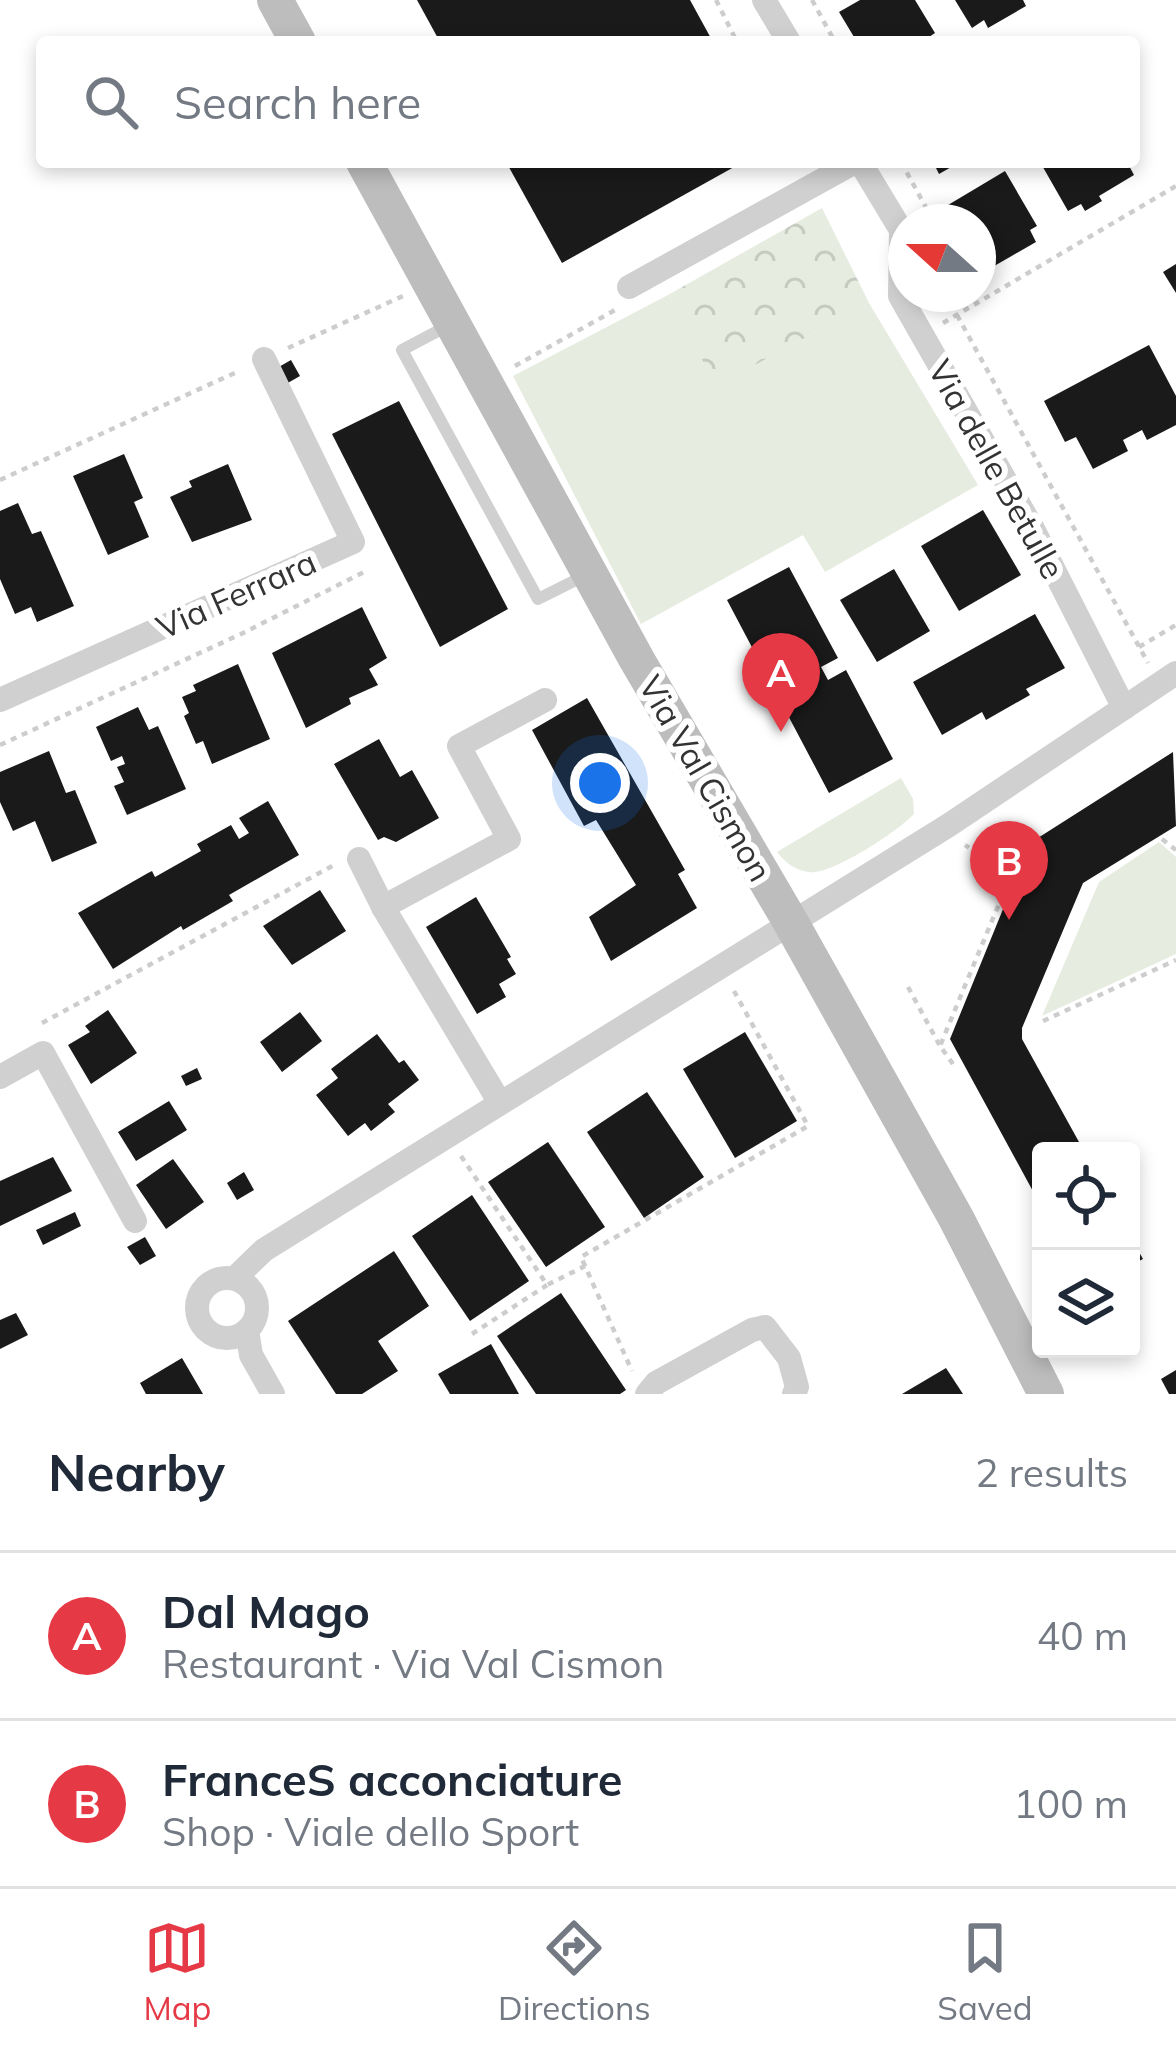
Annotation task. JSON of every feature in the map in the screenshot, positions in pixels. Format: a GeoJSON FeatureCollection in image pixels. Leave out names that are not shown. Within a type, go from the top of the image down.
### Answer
{"type":"FeatureCollection","features":[{"type":"Feature","properties":{"kind":"main road"},"geometry":{"type":"LineString","coordinates":[[275,0],[295,36]]}},
{"type":"Feature","properties":{"kind":"main road","name":"Via Val Cismon"},"geometry":{"type":"LineString","coordinates":[[367,168],[442,329],[590,573],[790,921],[983,1267],[1046,1394]]}},
{"type":"Feature","properties":{"kind":"street"},"geometry":{"type":"LineString","coordinates":[[764,0],[785,36]]}},
{"type":"Feature","properties":{"kind":"street"},"geometry":{"type":"LineString","coordinates":[[629,286],[847,168]]}},
{"type":"Feature","properties":{"kind":"street","name":"Via delle Betulle"},"geometry":{"type":"LineString","coordinates":[[862,168],[901,230],[900,296],[1033,529],[1124,708]]}},
{"type":"Feature","properties":{"kind":"street","name":"Via Ferrara"},"geometry":{"type":"LineString","coordinates":[[0,700],[353,542],[264,359]]}},
{"type":"Feature","properties":{"kind":"street"},"geometry":{"type":"LineString","coordinates":[[235,1278],[264,1250],[949,825],[1168,678]]}},
{"type":"Feature","properties":{"kind":"street"},"geometry":{"type":"LineString","coordinates":[[383,907],[509,839],[459,746],[545,700]]}},
{"type":"Feature","properties":{"kind":"street"},"geometry":{"type":"LineString","coordinates":[[359,859],[500,1103]]}},
{"type":"Feature","properties":{"kind":"street"},"geometry":{"type":"LineString","coordinates":[[0,1077],[43,1053],[135,1221]]}},
{"type":"Feature","properties":{"kind":"street"},"geometry":{"type":"LineString","coordinates":[[235,1278],[253,1291],[257,1301],[254,1322],[239,1336],[220,1337],[204,1327],[197,1310],[208,1284],[235,1278]]}},
{"type":"Feature","properties":{"kind":"street"},"geometry":{"type":"LineString","coordinates":[[640,1384],[656,1383],[765,1327],[789,1358],[797,1387],[794,1394]]}},
{"type":"Feature","properties":{"kind":"street"},"geometry":{"type":"LineString","coordinates":[[247,1330],[251,1354],[273,1394]]}},
{"type":"Feature","properties":{"kind":"lane"},"geometry":{"type":"LineString","coordinates":[[442,329],[402,350],[538,598],[590,573]]}},
{"type":"Feature","properties":{"kind":"path"},"geometry":{"type":"LineString","coordinates":[[716,0],[734,36]]}},
{"type":"Feature","properties":{"kind":"path"},"geometry":{"type":"LineString","coordinates":[[812,0],[832,36]]}},
{"type":"Feature","properties":{"kind":"path"},"geometry":{"type":"LineString","coordinates":[[904,168],[924,204]]}},
{"type":"Feature","properties":{"kind":"path"},"geometry":{"type":"LineString","coordinates":[[996,291],[1176,186]]}},
{"type":"Feature","properties":{"kind":"path"},"geometry":{"type":"LineString","coordinates":[[0,480],[412,292],[442,329]]}},
{"type":"Feature","properties":{"kind":"path"},"geometry":{"type":"LineString","coordinates":[[922,335],[962,312]]}},
{"type":"Feature","properties":{"kind":"path"},"geometry":{"type":"LineString","coordinates":[[957,315],[1139,647],[1168,678]]}},
{"type":"Feature","properties":{"kind":"path"},"geometry":{"type":"LineString","coordinates":[[0,745],[366,571]]}},
{"type":"Feature","properties":{"kind":"path"},"geometry":{"type":"LineString","coordinates":[[1139,647],[1176,625]]}},
{"type":"Feature","properties":{"kind":"path"},"geometry":{"type":"LineString","coordinates":[[940,1046],[1023,846],[1006,834],[971,849],[957,839]]}},
{"type":"Feature","properties":{"kind":"path"},"geometry":{"type":"LineString","coordinates":[[1162,839],[1176,850]]}},
{"type":"Feature","properties":{"kind":"path"},"geometry":{"type":"LineString","coordinates":[[42,1023],[329,865],[359,859]]}},
{"type":"Feature","properties":{"kind":"path"},"geometry":{"type":"LineString","coordinates":[[1043,1021],[1176,960]]}},
{"type":"Feature","properties":{"kind":"path"},"geometry":{"type":"LineString","coordinates":[[640,1384],[581,1257],[808,1126],[720,966]]}},
{"type":"Feature","properties":{"kind":"path"},"geometry":{"type":"LineString","coordinates":[[908,987],[953,1064]]}},
{"type":"Feature","properties":{"kind":"path"},"geometry":{"type":"LineString","coordinates":[[449,1138],[548,1286]]}},
{"type":"Feature","properties":{"kind":"path"},"geometry":{"type":"LineString","coordinates":[[472,1334],[585,1266]]}},
{"type":"Feature","properties":{"kind":"green space"},"geometry":{"type":"Polygon","coordinates":[[[822,208],[869,303],[716,386],[668,295],[822,208]]]}},
{"type":"Feature","properties":{"kind":"green space"},"geometry":{"type":"Polygon","coordinates":[[[668,295],[717,385],[869,303],[978,485],[825,572],[803,535],[641,624],[513,376],[668,295]]]}},
{"type":"Feature","properties":{"kind":"green space"},"geometry":{"type":"Polygon","coordinates":[[[901,778],[913,799],[914,814],[864,851],[832,867],[808,872],[790,865],[777,852],[901,778]]]}},
{"type":"Feature","properties":{"kind":"green space"},"geometry":{"type":"Polygon","coordinates":[[[1159,842],[1176,857],[1176,954],[1042,1016],[1099,882],[1159,842]]]}},
{"type":"Feature","properties":{"kind":"building"},"geometry":{"type":"Polygon","coordinates":[[[417,0],[690,0],[710,36],[437,36],[417,0]]]}},
{"type":"Feature","properties":{"kind":"building"},"geometry":{"type":"Polygon","coordinates":[[[860,0],[915,0],[935,33],[853,36],[839,12],[860,0]]]}},
{"type":"Feature","properties":{"kind":"building"},"geometry":{"type":"Polygon","coordinates":[[[955,0],[1023,0],[1026,6],[988,28],[984,20],[972,28],[955,0]]]}},
{"type":"Feature","properties":{"kind":"building"},"geometry":{"type":"Polygon","coordinates":[[[509,168],[732,168],[562,263],[509,168]]]}},
{"type":"Feature","properties":{"kind":"building"},"geometry":{"type":"Polygon","coordinates":[[[1043,168],[1130,168],[1134,175],[1099,196],[1102,201],[1085,211],[1081,204],[1068,211],[1043,168]]]}},
{"type":"Feature","properties":{"kind":"building"},"geometry":{"type":"Polygon","coordinates":[[[1005,171],[1037,226],[1030,230],[1036,242],[996,265],[996,204],[950,204],[1005,171]]]}},
{"type":"Feature","properties":{"kind":"building"},"geometry":{"type":"Polygon","coordinates":[[[1176,264],[1176,293],[1163,272],[1176,264]]]}},
{"type":"Feature","properties":{"kind":"building"},"geometry":{"type":"Polygon","coordinates":[[[1149,345],[1176,396],[1176,425],[1147,440],[1142,430],[1123,440],[1128,451],[1093,469],[1076,437],[1065,442],[1044,401],[1149,345]]]}},
{"type":"Feature","properties":{"kind":"building"},"geometry":{"type":"Polygon","coordinates":[[[291,360],[300,376],[286,384],[277,368],[291,360]]]}},
{"type":"Feature","properties":{"kind":"building"},"geometry":{"type":"Polygon","coordinates":[[[399,401],[508,609],[440,647],[332,434],[399,401]]]}},
{"type":"Feature","properties":{"kind":"building"},"geometry":{"type":"Polygon","coordinates":[[[124,454],[143,498],[134,502],[149,537],[108,555],[73,476],[124,454]]]}},
{"type":"Feature","properties":{"kind":"building"},"geometry":{"type":"Polygon","coordinates":[[[228,464],[252,520],[192,542],[170,497],[192,487],[189,481],[228,464]]]}},
{"type":"Feature","properties":{"kind":"building"},"geometry":{"type":"Polygon","coordinates":[[[18,503],[32,534],[41,531],[74,606],[37,622],[31,607],[15,614],[0,579],[0,511],[18,503]]]}},
{"type":"Feature","properties":{"kind":"building"},"geometry":{"type":"Polygon","coordinates":[[[983,510],[1021,575],[959,611],[921,546],[983,510]]]}},
{"type":"Feature","properties":{"kind":"building"},"geometry":{"type":"Polygon","coordinates":[[[789,567],[838,658],[821,667],[828,680],[846,670],[893,759],[829,793],[727,600],[789,567]]]}},
{"type":"Feature","properties":{"kind":"building"},"geometry":{"type":"Polygon","coordinates":[[[894,569],[930,631],[877,662],[840,600],[894,569]]]}},
{"type":"Feature","properties":{"kind":"building"},"geometry":{"type":"Polygon","coordinates":[[[362,607],[387,658],[369,669],[378,685],[349,698],[351,704],[306,728],[272,653],[362,607]]]}},
{"type":"Feature","properties":{"kind":"building"},"geometry":{"type":"Polygon","coordinates":[[[1035,614],[1065,668],[1026,689],[1030,695],[986,720],[982,712],[942,735],[913,682],[1035,614]]]}},
{"type":"Feature","properties":{"kind":"building"},"geometry":{"type":"Polygon","coordinates":[[[238,664],[270,739],[212,764],[203,741],[196,744],[182,697],[196,691],[193,685],[238,664]]]}},
{"type":"Feature","properties":{"kind":"building"},"geometry":{"type":"Polygon","coordinates":[[[587,698],[685,870],[678,874],[697,908],[611,961],[589,917],[636,885],[596,820],[584,826],[532,730],[587,698]]]}},
{"type":"Feature","properties":{"kind":"building"},"geometry":{"type":"Polygon","coordinates":[[[138,707],[149,730],[158,726],[186,789],[127,815],[114,786],[124,782],[117,767],[125,764],[122,756],[111,761],[96,727],[138,707]]]}},
{"type":"Feature","properties":{"kind":"building"},"geometry":{"type":"Polygon","coordinates":[[[379,739],[400,777],[412,770],[439,818],[396,842],[384,837],[378,840],[334,764],[379,739]]]}},
{"type":"Feature","properties":{"kind":"building"},"geometry":{"type":"Polygon","coordinates":[[[49,751],[66,793],[75,790],[97,843],[52,862],[35,821],[13,831],[0,802],[0,772],[49,751]]]}},
{"type":"Feature","properties":{"kind":"building"},"geometry":{"type":"Polygon","coordinates":[[[1173,752],[1176,826],[1083,883],[1022,1028],[1022,1039],[1079,1142],[1032,1142],[1032,1189],[950,1039],[1030,843],[1173,752]]]}},
{"type":"Feature","properties":{"kind":"building"},"geometry":{"type":"Polygon","coordinates":[[[268,801],[299,855],[229,895],[233,901],[183,930],[181,926],[113,969],[78,913],[148,873],[152,871],[155,877],[201,851],[197,844],[231,825],[239,839],[249,833],[239,818],[268,801]]]}},
{"type":"Feature","properties":{"kind":"building"},"geometry":{"type":"Polygon","coordinates":[[[320,890],[346,931],[292,965],[263,926],[320,890]]]}},
{"type":"Feature","properties":{"kind":"building"},"geometry":{"type":"Polygon","coordinates":[[[476,897],[516,974],[499,984],[506,997],[477,1014],[426,927],[476,897]]]}},
{"type":"Feature","properties":{"kind":"building"},"geometry":{"type":"Polygon","coordinates":[[[108,1010],[137,1053],[91,1084],[68,1045],[90,1032],[85,1026],[108,1010]]]}},
{"type":"Feature","properties":{"kind":"building"},"geometry":{"type":"Polygon","coordinates":[[[300,1012],[322,1041],[282,1072],[260,1042],[300,1012]]]}},
{"type":"Feature","properties":{"kind":"building"},"geometry":{"type":"Polygon","coordinates":[[[745,1032],[797,1121],[735,1158],[683,1069],[745,1032]]]}},
{"type":"Feature","properties":{"kind":"building"},"geometry":{"type":"Polygon","coordinates":[[[377,1034],[419,1080],[388,1104],[395,1112],[371,1131],[365,1123],[348,1136],[316,1095],[338,1078],[331,1069],[377,1034]]]}},
{"type":"Feature","properties":{"kind":"building"},"geometry":{"type":"Polygon","coordinates":[[[197,1068],[202,1079],[186,1086],[181,1076],[197,1068]]]}},
{"type":"Feature","properties":{"kind":"building"},"geometry":{"type":"Polygon","coordinates":[[[647,1092],[704,1177],[644,1218],[587,1132],[647,1092]]]}},
{"type":"Feature","properties":{"kind":"building"},"geometry":{"type":"Polygon","coordinates":[[[169,1101],[187,1130],[136,1161],[118,1132],[169,1101]]]}},
{"type":"Feature","properties":{"kind":"building"},"geometry":{"type":"Polygon","coordinates":[[[548,1142],[605,1227],[546,1267],[488,1182],[548,1142]]]}},
{"type":"Feature","properties":{"kind":"building"},"geometry":{"type":"Polygon","coordinates":[[[53,1157],[72,1191],[0,1226],[0,1181],[53,1157]]]}},
{"type":"Feature","properties":{"kind":"building"},"geometry":{"type":"Polygon","coordinates":[[[173,1159],[204,1202],[166,1229],[136,1185],[173,1159]]]}},
{"type":"Feature","properties":{"kind":"building"},"geometry":{"type":"Polygon","coordinates":[[[244,1172],[254,1190],[237,1200],[227,1183],[244,1172]]]}},
{"type":"Feature","properties":{"kind":"building"},"geometry":{"type":"Polygon","coordinates":[[[472,1195],[529,1281],[470,1321],[412,1236],[472,1195]]]}},
{"type":"Feature","properties":{"kind":"building"},"geometry":{"type":"Polygon","coordinates":[[[75,1212],[81,1226],[43,1245],[36,1230],[75,1212]]]}},
{"type":"Feature","properties":{"kind":"building"},"geometry":{"type":"Polygon","coordinates":[[[145,1237],[156,1256],[140,1265],[127,1247],[145,1237]]]}},
{"type":"Feature","properties":{"kind":"building"},"geometry":{"type":"Polygon","coordinates":[[[394,1251],[429,1306],[378,1341],[398,1371],[362,1394],[336,1394],[288,1321],[394,1251]]]}},
{"type":"Feature","properties":{"kind":"building"},"geometry":{"type":"Polygon","coordinates":[[[561,1293],[626,1390],[620,1394],[536,1394],[497,1336],[561,1293]]]}},
{"type":"Feature","properties":{"kind":"building"},"geometry":{"type":"Polygon","coordinates":[[[16,1313],[28,1335],[0,1349],[0,1320],[16,1313]]]}},
{"type":"Feature","properties":{"kind":"building"},"geometry":{"type":"Polygon","coordinates":[[[491,1344],[519,1394],[450,1394],[438,1374],[491,1344]]]}},
{"type":"Feature","properties":{"kind":"building"},"geometry":{"type":"Polygon","coordinates":[[[182,1358],[203,1394],[146,1394],[140,1383],[182,1358]]]}},
{"type":"Feature","properties":{"kind":"building"},"geometry":{"type":"Polygon","coordinates":[[[946,1368],[963,1394],[902,1394],[946,1368]]]}},
{"type":"Feature","properties":{"kind":"building"},"geometry":{"type":"Polygon","coordinates":[[[1176,1370],[1176,1394],[1169,1394],[1161,1379],[1176,1370]]]}},
{"type":"Feature","properties":{"kind":"place","name":"Dal Mago"},"geometry":{"type":"Point","coordinates":[781,732]}},
{"type":"Feature","properties":{"kind":"place","name":"FranceS acconciature"},"geometry":{"type":"Point","coordinates":[1009,920]}}]}
